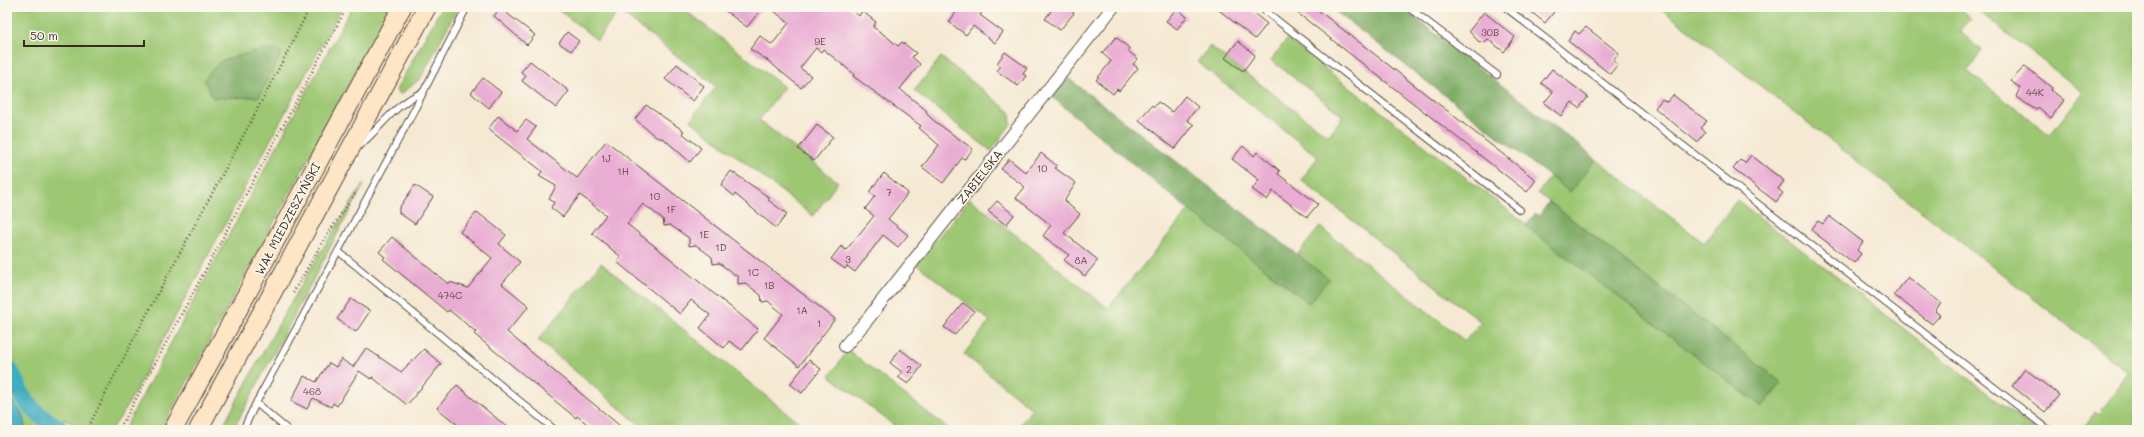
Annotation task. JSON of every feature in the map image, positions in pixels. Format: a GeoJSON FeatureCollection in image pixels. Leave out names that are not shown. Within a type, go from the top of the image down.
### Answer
{"type":"FeatureCollection","features":[{"type":"Feature","properties":{"kind":"main road","name":"WAŁ MIEDZESZYŃSKI"},"geometry":{"type":"LineString","coordinates":[[173,430],[402,7]]}},
{"type":"Feature","properties":{"kind":"main road","name":"WAŁ MIEDZESZYŃSKI"},"geometry":{"type":"LineString","coordinates":[[198,430],[427,7]]}},
{"type":"Feature","properties":{"kind":"street","name":"ZABIELSKA"},"geometry":{"type":"LineString","coordinates":[[844,346],[867,320],[1113,7]]}},
{"type":"Feature","properties":{"kind":"lane"},"geometry":{"type":"LineString","coordinates":[[244,430],[256,403],[467,7]]}},
{"type":"Feature","properties":{"kind":"lane"},"geometry":{"type":"LineString","coordinates":[[1260,7],[1520,210]]}},
{"type":"Feature","properties":{"kind":"lane"},"geometry":{"type":"LineString","coordinates":[[1408,7],[1497,76]]}},
{"type":"Feature","properties":{"kind":"lane"},"geometry":{"type":"LineString","coordinates":[[1505,7],[2049,430]]}},
{"type":"Feature","properties":{"kind":"lane"},"geometry":{"type":"LineString","coordinates":[[345,159],[374,134],[399,105],[423,92]]}},
{"type":"Feature","properties":{"kind":"lane"},"geometry":{"type":"LineString","coordinates":[[338,251],[555,430]]}},
{"type":"Feature","properties":{"kind":"lane"},"geometry":{"type":"LineString","coordinates":[[256,403],[288,430]]}},
{"type":"Feature","properties":{"kind":"path"},"geometry":{"type":"LineString","coordinates":[[87,430],[121,361],[263,101],[310,7]]}},
{"type":"Feature","properties":{"kind":"path"},"geometry":{"type":"LineString","coordinates":[[117,430],[124,421],[347,7]]}},
{"type":"Feature","properties":{"kind":"path"},"geometry":{"type":"LineString","coordinates":[[290,298],[325,238],[357,192]]}},
{"type":"Feature","properties":{"kind":"green space"},"geometry":{"type":"Polygon","coordinates":[[[7,7],[342,7],[124,412],[111,430],[83,430],[64,419],[58,430],[7,430],[7,7]]]}},
{"type":"Feature","properties":{"kind":"green space"},"geometry":{"type":"Polygon","coordinates":[[[352,7],[391,7],[161,430],[124,430],[352,7]]]}},
{"type":"Feature","properties":{"kind":"green space"},"geometry":{"type":"Polygon","coordinates":[[[442,7],[458,7],[421,78],[401,94],[398,93],[396,90],[442,7]]]}},
{"type":"Feature","properties":{"kind":"green space"},"geometry":{"type":"Polygon","coordinates":[[[555,7],[681,7],[784,87],[759,120],[838,182],[813,216],[690,120],[716,87],[713,84],[619,11],[597,40],[555,7]]]}},
{"type":"Feature","properties":{"kind":"green space"},"geometry":{"type":"Polygon","coordinates":[[[1330,7],[1401,7],[1596,159],[1570,192],[1330,7]]]}},
{"type":"Feature","properties":{"kind":"green space"},"geometry":{"type":"Polygon","coordinates":[[[1659,7],[1957,7],[1971,18],[1959,31],[1982,50],[1967,71],[2050,135],[2083,92],[1973,7],[2137,7],[2136,430],[2082,430],[2095,411],[2099,414],[2129,373],[1659,7]]]}},
{"type":"Feature","properties":{"kind":"green space"},"geometry":{"type":"Polygon","coordinates":[[[1287,39],[1762,407],[1782,383],[1538,193],[1550,177],[1570,192],[1596,159],[1704,243],[1737,200],[2035,430],[1016,430],[1032,409],[964,354],[990,321],[916,264],[970,199],[1108,308],[1189,210],[1309,303],[1328,279],[1297,255],[1320,227],[1465,341],[1481,322],[1301,180],[1318,157],[1197,62],[1210,46],[1328,136],[1343,116],[1271,60],[1287,39]]]}},
{"type":"Feature","properties":{"kind":"green space"},"geometry":{"type":"Polygon","coordinates":[[[264,49],[282,52],[259,97],[213,98],[204,80],[220,61],[264,49]]]}},
{"type":"Feature","properties":{"kind":"green space"},"geometry":{"type":"Polygon","coordinates":[[[941,57],[1010,112],[1011,124],[991,151],[914,91],[941,57]]]}},
{"type":"Feature","properties":{"kind":"green space"},"geometry":{"type":"Polygon","coordinates":[[[1068,78],[1329,279],[1309,303],[1189,210],[1052,97],[1068,78]]]}},
{"type":"Feature","properties":{"kind":"green space"},"geometry":{"type":"Polygon","coordinates":[[[364,184],[233,430],[221,430],[307,274],[364,184]]]}},
{"type":"Feature","properties":{"kind":"green space"},"geometry":{"type":"Polygon","coordinates":[[[1549,202],[1782,383],[1762,407],[1526,226],[1535,214],[1539,216],[1549,202]]]}},
{"type":"Feature","properties":{"kind":"green space"},"geometry":{"type":"Polygon","coordinates":[[[601,263],[809,430],[646,430],[538,340],[601,263]]]}},
{"type":"Feature","properties":{"kind":"green space"},"geometry":{"type":"Polygon","coordinates":[[[848,350],[950,430],[900,430],[830,376],[848,350]]]}},
{"type":"Feature","properties":{"kind":"water"},"geometry":{"type":"Polygon","coordinates":[[[7,398],[12,401],[21,411],[25,430],[7,427],[7,398]]]}},
{"type":"Feature","properties":{"kind":"building"},"geometry":{"type":"Polygon","coordinates":[[[720,7],[763,7],[747,27],[720,7]]]}},
{"type":"Feature","properties":{"kind":"building"},"geometry":{"type":"Polygon","coordinates":[[[769,7],[848,7],[859,16],[862,11],[876,22],[873,27],[898,46],[902,42],[916,53],[912,57],[920,64],[900,89],[927,111],[926,113],[933,120],[973,149],[965,159],[962,158],[943,183],[922,167],[939,145],[919,128],[921,126],[853,76],[854,74],[823,49],[821,52],[816,48],[800,68],[811,76],[801,88],[767,60],[750,49],[760,36],[771,44],[774,42],[789,23],[769,7]]]}},
{"type":"Feature","properties":{"kind":"building"},"geometry":{"type":"Polygon","coordinates":[[[960,7],[986,7],[980,15],[1003,32],[995,43],[973,26],[966,35],[949,22],[960,7]]]}},
{"type":"Feature","properties":{"kind":"building"},"geometry":{"type":"Polygon","coordinates":[[[1054,7],[1066,7],[1074,13],[1060,30],[1045,19],[1054,7]]]}},
{"type":"Feature","properties":{"kind":"building"},"geometry":{"type":"Polygon","coordinates":[[[1215,7],[1247,7],[1267,24],[1255,39],[1215,7]]]}},
{"type":"Feature","properties":{"kind":"building"},"geometry":{"type":"Polygon","coordinates":[[[1290,7],[1314,7],[1536,180],[1527,192],[1290,7]]]}},
{"type":"Feature","properties":{"kind":"building"},"geometry":{"type":"Polygon","coordinates":[[[1525,7],[1558,7],[1545,23],[1525,7]]]}},
{"type":"Feature","properties":{"kind":"building"},"geometry":{"type":"Polygon","coordinates":[[[500,8],[535,35],[527,45],[494,16],[500,8]]]}},
{"type":"Feature","properties":{"kind":"building"},"geometry":{"type":"Polygon","coordinates":[[[1177,8],[1187,17],[1177,29],[1166,21],[1177,8]]]}},
{"type":"Feature","properties":{"kind":"building"},"geometry":{"type":"Polygon","coordinates":[[[1484,12],[1515,37],[1504,52],[1488,39],[1484,43],[1478,41],[1469,31],[1484,12]]]}},
{"type":"Feature","properties":{"kind":"building"},"geometry":{"type":"Polygon","coordinates":[[[1586,27],[1619,53],[1613,60],[1618,64],[1610,74],[1568,41],[1575,31],[1579,34],[1586,27]]]}},
{"type":"Feature","properties":{"kind":"building"},"geometry":{"type":"Polygon","coordinates":[[[567,32],[579,41],[571,51],[559,43],[567,32]]]}},
{"type":"Feature","properties":{"kind":"building"},"geometry":{"type":"Polygon","coordinates":[[[1116,37],[1130,49],[1128,51],[1138,59],[1133,64],[1138,68],[1119,91],[1117,89],[1113,94],[1096,80],[1111,61],[1102,53],[1116,37]]]}},
{"type":"Feature","properties":{"kind":"building"},"geometry":{"type":"Polygon","coordinates":[[[1238,41],[1255,55],[1243,71],[1225,58],[1238,41]]]}},
{"type":"Feature","properties":{"kind":"building"},"geometry":{"type":"Polygon","coordinates":[[[1005,52],[1027,68],[1023,74],[1026,76],[1018,86],[997,71],[1001,66],[997,63],[1005,52]]]}},
{"type":"Feature","properties":{"kind":"building"},"geometry":{"type":"Polygon","coordinates":[[[530,61],[569,91],[556,108],[522,81],[526,76],[521,72],[530,61]]]}},
{"type":"Feature","properties":{"kind":"building"},"geometry":{"type":"Polygon","coordinates":[[[677,64],[704,86],[693,101],[665,79],[677,64]]]}},
{"type":"Feature","properties":{"kind":"building"},"geometry":{"type":"Polygon","coordinates":[[[2025,66],[2064,100],[2051,118],[2038,107],[2036,110],[2016,97],[2020,88],[2011,81],[2025,66]]]}},
{"type":"Feature","properties":{"kind":"building"},"geometry":{"type":"Polygon","coordinates":[[[1552,69],[1588,97],[1579,108],[1572,102],[1561,116],[1544,103],[1553,92],[1541,83],[1552,69]]]}},
{"type":"Feature","properties":{"kind":"building"},"geometry":{"type":"Polygon","coordinates":[[[483,78],[501,92],[489,108],[471,93],[483,78]]]}},
{"type":"Feature","properties":{"kind":"building"},"geometry":{"type":"Polygon","coordinates":[[[1673,95],[1707,121],[1700,128],[1705,132],[1697,142],[1655,108],[1662,99],[1667,102],[1673,95]]]}},
{"type":"Feature","properties":{"kind":"building"},"geometry":{"type":"Polygon","coordinates":[[[1185,96],[1198,107],[1187,120],[1194,125],[1175,149],[1139,120],[1152,105],[1154,107],[1158,102],[1172,112],[1185,96]]]}},
{"type":"Feature","properties":{"kind":"building"},"geometry":{"type":"Polygon","coordinates":[[[646,105],[684,131],[682,133],[701,148],[690,162],[664,139],[656,137],[635,119],[646,105]]]}},
{"type":"Feature","properties":{"kind":"building"},"geometry":{"type":"Polygon","coordinates":[[[498,116],[517,131],[526,120],[536,127],[527,139],[577,178],[606,141],[835,319],[799,366],[764,338],[783,314],[768,301],[762,302],[761,295],[745,283],[738,284],[738,277],[719,263],[713,264],[712,257],[696,245],[689,246],[689,238],[670,225],[664,226],[663,219],[643,204],[627,224],[758,329],[742,350],[729,341],[724,348],[700,328],[710,315],[691,300],[680,314],[617,262],[621,257],[592,233],[606,215],[580,195],[563,217],[551,208],[554,202],[549,199],[556,186],[539,176],[542,171],[488,129],[498,116]]]}},
{"type":"Feature","properties":{"kind":"building"},"geometry":{"type":"Polygon","coordinates":[[[817,125],[833,137],[814,161],[798,149],[817,125]]]}},
{"type":"Feature","properties":{"kind":"building"},"geometry":{"type":"Polygon","coordinates":[[[1243,146],[1254,156],[1257,152],[1280,171],[1278,174],[1318,204],[1307,217],[1273,191],[1267,200],[1252,189],[1259,180],[1232,159],[1243,146]]]}},
{"type":"Feature","properties":{"kind":"building"},"geometry":{"type":"Polygon","coordinates":[[[1041,153],[1057,166],[1055,168],[1076,183],[1064,201],[1080,214],[1064,233],[1098,260],[1085,276],[1064,260],[1069,255],[1043,236],[1051,225],[1016,198],[1025,187],[1001,169],[1009,159],[1026,173],[1041,153]]]}},
{"type":"Feature","properties":{"kind":"building"},"geometry":{"type":"Polygon","coordinates":[[[1751,155],[1784,181],[1778,189],[1783,193],[1776,202],[1733,169],[1740,160],[1745,163],[1751,155]]]}},
{"type":"Feature","properties":{"kind":"building"},"geometry":{"type":"Polygon","coordinates":[[[731,171],[770,198],[768,200],[787,214],[776,228],[735,194],[734,196],[721,185],[731,171]]]}},
{"type":"Feature","properties":{"kind":"building"},"geometry":{"type":"Polygon","coordinates":[[[884,173],[908,193],[888,219],[908,235],[898,247],[883,235],[855,272],[847,266],[845,269],[831,259],[841,246],[846,250],[874,216],[865,209],[875,196],[869,192],[884,173]]]}},
{"type":"Feature","properties":{"kind":"building"},"geometry":{"type":"Polygon","coordinates":[[[415,185],[433,197],[415,224],[399,213],[399,208],[415,185]]]}},
{"type":"Feature","properties":{"kind":"building"},"geometry":{"type":"Polygon","coordinates":[[[997,201],[1014,215],[1006,225],[988,211],[997,201]]]}},
{"type":"Feature","properties":{"kind":"building"},"geometry":{"type":"Polygon","coordinates":[[[477,212],[506,235],[499,244],[520,262],[502,284],[529,306],[507,332],[625,430],[595,430],[577,416],[576,418],[474,334],[476,332],[470,327],[449,310],[447,312],[383,259],[385,257],[379,252],[392,237],[448,284],[450,282],[468,288],[492,258],[460,232],[477,212]]]}},
{"type":"Feature","properties":{"kind":"building"},"geometry":{"type":"Polygon","coordinates":[[[1829,216],[1863,242],[1857,250],[1861,254],[1854,263],[1811,230],[1818,221],[1823,224],[1829,216]]]}},
{"type":"Feature","properties":{"kind":"building"},"geometry":{"type":"Polygon","coordinates":[[[1908,277],[1941,303],[1935,311],[1940,315],[1932,324],[1894,295],[1908,277]]]}},
{"type":"Feature","properties":{"kind":"building"},"geometry":{"type":"Polygon","coordinates":[[[351,299],[370,311],[356,332],[337,319],[351,299]]]}},
{"type":"Feature","properties":{"kind":"building"},"geometry":{"type":"Polygon","coordinates":[[[963,303],[974,311],[955,335],[944,327],[963,303]]]}},
{"type":"Feature","properties":{"kind":"building"},"geometry":{"type":"Polygon","coordinates":[[[366,348],[401,372],[424,349],[441,364],[407,405],[372,377],[371,379],[359,371],[337,406],[333,403],[331,407],[313,398],[307,409],[291,401],[304,376],[316,382],[329,363],[336,367],[341,359],[353,367],[366,348]]]}},
{"type":"Feature","properties":{"kind":"building"},"geometry":{"type":"Polygon","coordinates":[[[900,349],[922,366],[908,384],[898,377],[902,372],[890,363],[900,349]]]}},
{"type":"Feature","properties":{"kind":"building"},"geometry":{"type":"Polygon","coordinates":[[[809,360],[821,369],[802,393],[790,384],[809,360]]]}},
{"type":"Feature","properties":{"kind":"building"},"geometry":{"type":"Polygon","coordinates":[[[2025,369],[2059,395],[2045,412],[2012,386],[2025,369]]]}},
{"type":"Feature","properties":{"kind":"building"},"geometry":{"type":"Polygon","coordinates":[[[457,385],[511,430],[464,430],[437,408],[457,385]]]}},
{"type":"Feature","properties":{"kind":"waterway"},"geometry":{"type":"LineString","coordinates":[[7,366],[29,405],[42,417],[58,427]]}}]}
